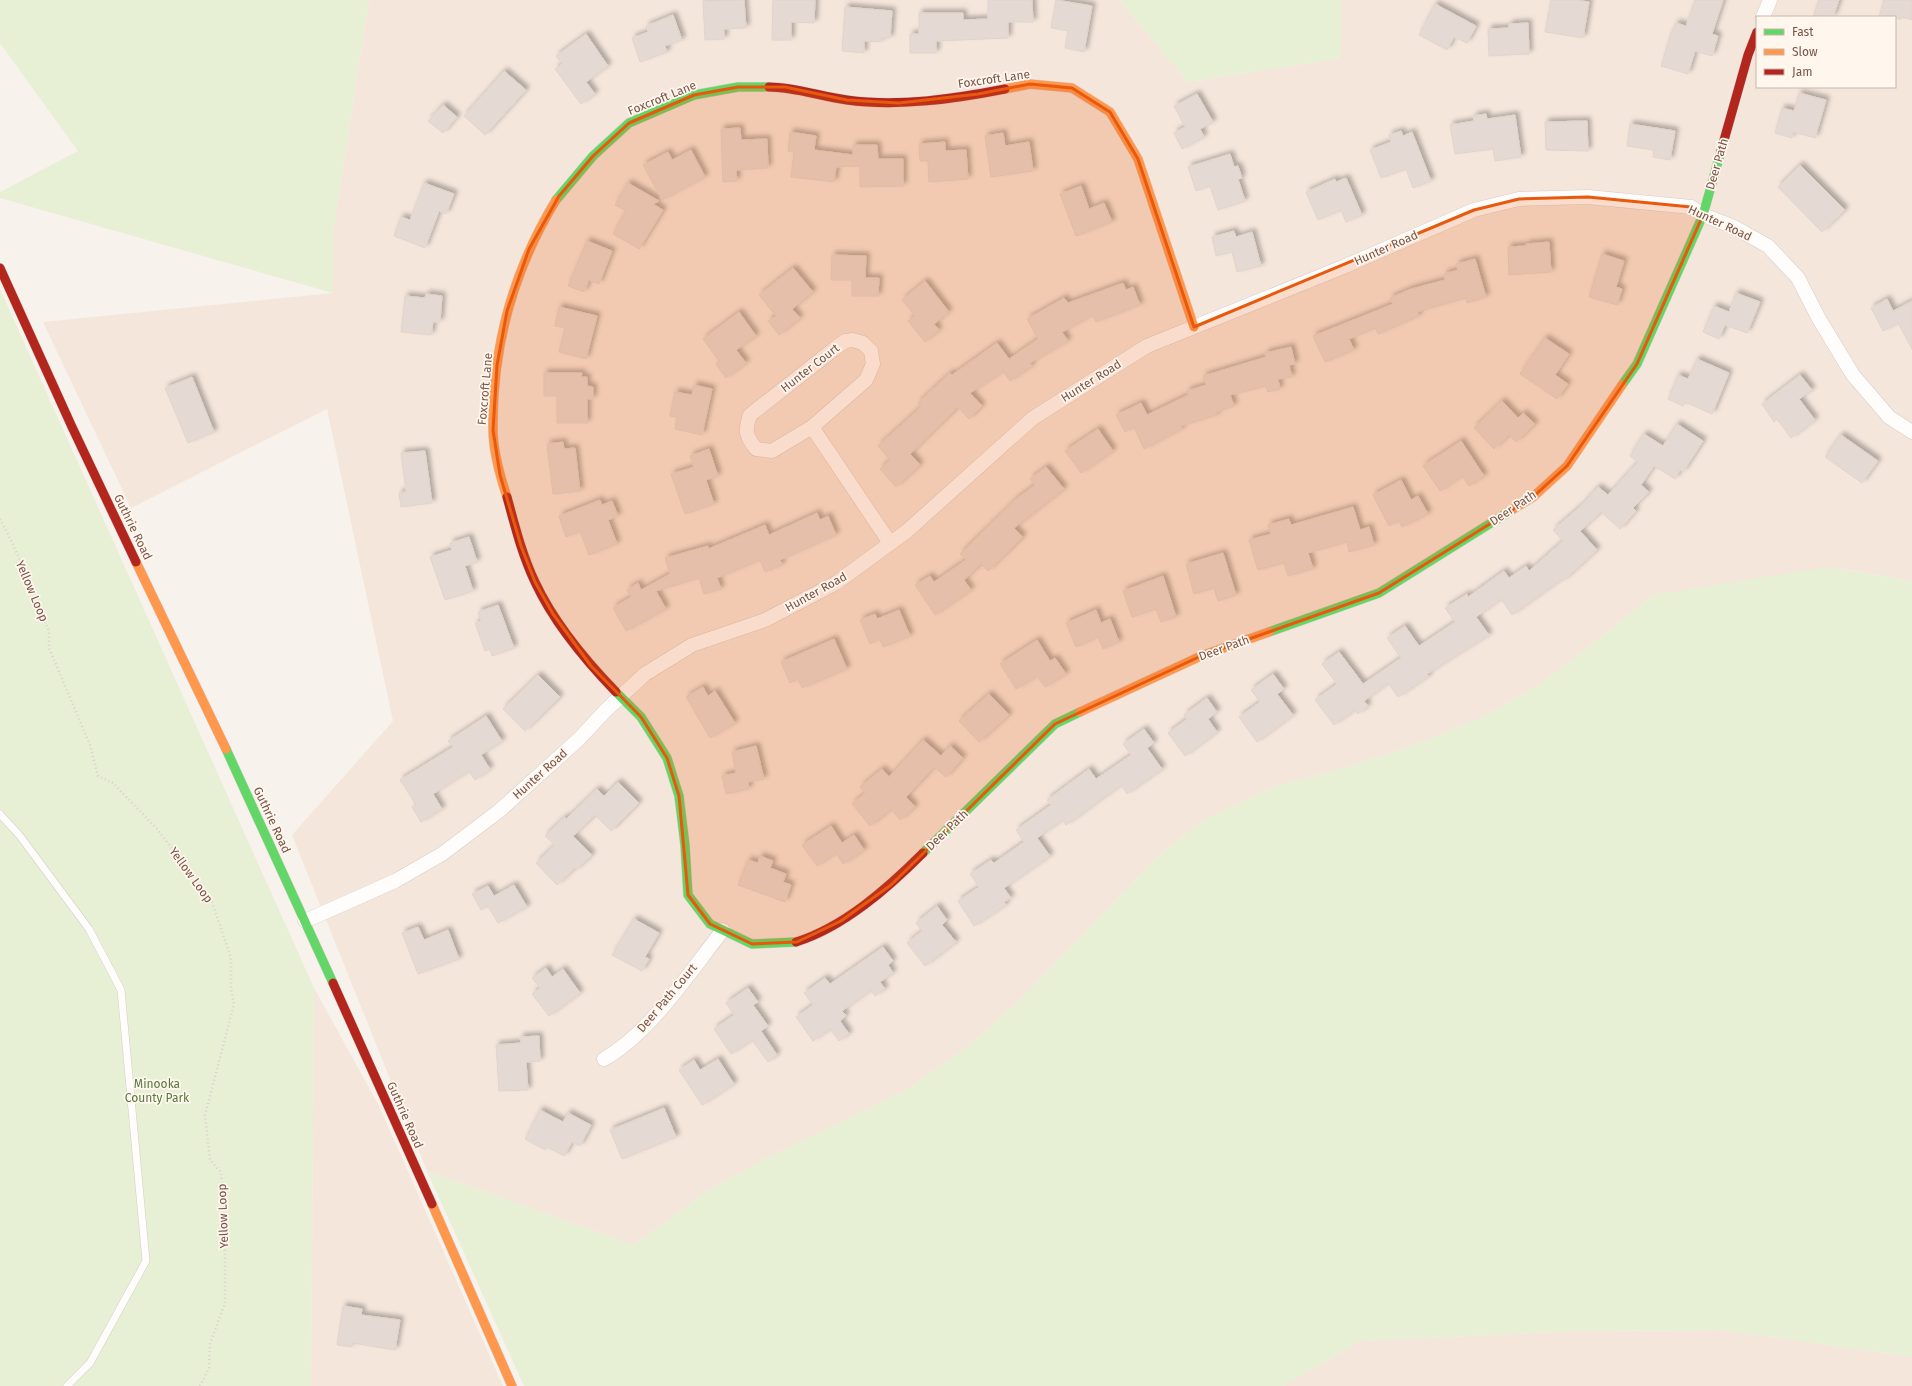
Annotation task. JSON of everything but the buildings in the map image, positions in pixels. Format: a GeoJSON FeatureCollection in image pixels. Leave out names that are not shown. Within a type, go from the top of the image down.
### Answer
{"type":"FeatureCollection","features":[{"type":"Feature","properties":{"kind":"street"},"geometry":{"type":"LineString","coordinates":[[1763,16],[1770,0]]}},
{"type":"Feature","properties":{"kind":"street","name":"Deer Path"},"geometry":{"type":"LineString","coordinates":[[621,696],[641,717],[667,758],[679,796],[685,844],[688,895],[710,924],[752,944],[797,942],[841,921],[890,885],[1055,724],[1201,656],[1379,593],[1533,496],[1567,466],[1637,364],[1703,215],[1748,54],[1756,34]]}},
{"type":"Feature","properties":{"kind":"street","name":"Foxcroft Lane"},"geometry":{"type":"LineString","coordinates":[[621,696],[591,666],[553,614],[535,582],[521,546],[500,475],[493,430],[497,365],[507,311],[529,249],[538,230],[559,196],[584,166],[629,123],[694,95],[738,87],[785,87],[847,100],[899,103],[978,94],[1030,84],[1072,88],[1110,112],[1138,159],[1194,327]]}},
{"type":"Feature","properties":{"kind":"street","name":"Hunter Road"},"geometry":{"type":"LineString","coordinates":[[305,921],[395,881],[442,854],[500,811],[580,739],[621,696],[645,674],[692,645],[765,620],[836,584],[907,531],[1033,418],[1147,346],[1348,265],[1474,210],[1519,199],[1588,197],[1691,207],[1703,215],[1734,227],[1768,246],[1798,278],[1819,319],[1852,375],[1889,417],[1912,432]]}},
{"type":"Feature","properties":{"kind":"street","name":"Guthrie Road"},"geometry":{"type":"LineString","coordinates":[[0,268],[72,427],[251,802],[512,1386]]}},
{"type":"Feature","properties":{"kind":"street","name":"Hunter Court"},"geometry":{"type":"LineString","coordinates":[[854,340],[863,343],[871,351],[873,364],[866,380],[812,427],[772,451],[756,448],[748,436],[746,427],[750,415],[845,341],[854,340]]}},
{"type":"Feature","properties":{"kind":"street"},"geometry":{"type":"LineString","coordinates":[[812,427],[890,543]]}},
{"type":"Feature","properties":{"kind":"street","name":"Deer Path Court"},"geometry":{"type":"LineString","coordinates":[[604,1059],[620,1050],[646,1026],[723,930]]}},
{"type":"Feature","properties":{"kind":"lane"},"geometry":{"type":"LineString","coordinates":[[0,814],[20,836],[89,929],[120,990],[146,1261],[90,1363],[67,1386]]}},
{"type":"Feature","properties":{"kind":"path","name":"Yellow Loop"},"geometry":{"type":"LineString","coordinates":[[0,519],[13,544],[49,631],[49,648],[90,745],[98,776],[113,783],[157,829],[212,902],[231,958],[231,989],[234,1004],[205,1115],[210,1160],[221,1172],[225,1216],[225,1303],[210,1344],[209,1368],[200,1386]]}},
{"type":"Feature","properties":{"kind":"highlighted area"},"geometry":{"type":"Polygon","coordinates":[[[1030,84],[1072,88],[1110,112],[1138,159],[1194,327],[1474,210],[1519,199],[1588,197],[1691,207],[1703,215],[1637,364],[1567,466],[1533,497],[1379,593],[1201,656],[1055,724],[891,885],[841,921],[797,942],[752,944],[710,924],[688,895],[679,796],[667,758],[641,717],[591,666],[553,614],[535,582],[521,546],[500,475],[493,430],[497,365],[507,311],[529,249],[559,196],[593,156],[629,123],[694,95],[738,87],[785,87],[847,100],[899,103],[978,94],[1030,84]]]}},
{"type":"Feature","properties":{"kind":"shaded area"},"geometry":{"type":"Polygon","coordinates":[[[369,0],[1119,0],[1188,82],[1341,58],[1341,0],[1912,0],[1912,581],[1841,569],[1654,595],[1542,683],[1485,716],[1421,743],[1355,765],[1276,786],[1207,818],[1160,854],[1016,1004],[964,1049],[906,1090],[763,1160],[711,1189],[633,1245],[427,1171],[292,835],[393,721],[327,409],[131,508],[43,322],[333,293],[333,232],[369,0]]]}},
{"type":"Feature","properties":{"kind":"shaded area"},"geometry":{"type":"Polygon","coordinates":[[[314,988],[379,1106],[503,1386],[311,1386],[314,988]]]}},
{"type":"Feature","properties":{"kind":"shaded area"},"geometry":{"type":"Polygon","coordinates":[[[1723,1330],[1912,1357],[1912,1386],[1283,1386],[1360,1341],[1578,1331],[1723,1330]]]}},
{"type":"Feature","properties":{"kind":"green space"},"geometry":{"type":"Polygon","coordinates":[[[0,0],[369,0],[333,232],[333,293],[0,198],[0,192],[78,151],[0,43],[0,0]]]}},
{"type":"Feature","properties":{"kind":"green space"},"geometry":{"type":"Polygon","coordinates":[[[1119,0],[1341,0],[1341,58],[1188,82],[1119,0]]]}},
{"type":"Feature","properties":{"kind":"green space","name":"Minooka County Park"},"geometry":{"type":"Polygon","coordinates":[[[0,289],[314,988],[311,1386],[0,1386],[0,289]]]}},
{"type":"Feature","properties":{"kind":"green space"},"geometry":{"type":"Polygon","coordinates":[[[1827,567],[1912,581],[1912,1357],[1723,1330],[1578,1331],[1360,1341],[1283,1386],[524,1386],[427,1171],[633,1245],[711,1189],[763,1160],[906,1090],[964,1049],[1016,1004],[1160,854],[1207,818],[1276,786],[1355,765],[1421,743],[1485,716],[1542,683],[1654,595],[1827,567]]]}},
{"type":"Feature","properties":{"kind":"traffic: fast"},"geometry":{"type":"LineString","coordinates":[[556,200],[593,156],[629,123],[694,95],[738,87],[769,87]]}},
{"type":"Feature","properties":{"kind":"traffic: fast"},"geometry":{"type":"LineString","coordinates":[[1622,385],[1637,364],[1703,215],[1721,151]]}},
{"type":"Feature","properties":{"kind":"traffic: fast"},"geometry":{"type":"LineString","coordinates":[[1269,632],[1379,593],[1507,513]]}},
{"type":"Feature","properties":{"kind":"traffic: fast"},"geometry":{"type":"LineString","coordinates":[[616,692],[641,717],[667,758],[679,796],[685,845],[688,895],[710,924],[752,944],[796,942]]}},
{"type":"Feature","properties":{"kind":"traffic: fast"},"geometry":{"type":"LineString","coordinates":[[923,853],[1055,724],[1080,712]]}},
{"type":"Feature","properties":{"kind":"traffic: fast"},"geometry":{"type":"LineString","coordinates":[[226,749],[333,983]]}},
{"type":"Feature","properties":{"kind":"traffic: slow"},"geometry":{"type":"LineString","coordinates":[[1005,89],[1030,84],[1072,88],[1110,112],[1138,159],[1194,327]]}},
{"type":"Feature","properties":{"kind":"traffic: slow"},"geometry":{"type":"LineString","coordinates":[[507,497],[497,464],[493,438],[494,398],[501,339],[517,281],[528,253],[556,200]]}},
{"type":"Feature","properties":{"kind":"traffic: slow"},"geometry":{"type":"LineString","coordinates":[[1507,513],[1533,497],[1567,466],[1622,385]]}},
{"type":"Feature","properties":{"kind":"traffic: slow"},"geometry":{"type":"LineString","coordinates":[[136,562],[226,749]]}},
{"type":"Feature","properties":{"kind":"traffic: slow"},"geometry":{"type":"LineString","coordinates":[[1080,712],[1201,656],[1269,632]]}},
{"type":"Feature","properties":{"kind":"traffic: slow"},"geometry":{"type":"LineString","coordinates":[[432,1204],[512,1386]]}},
{"type":"Feature","properties":{"kind":"traffic: jam"},"geometry":{"type":"LineString","coordinates":[[1721,151],[1748,55],[1756,35]]}},
{"type":"Feature","properties":{"kind":"traffic: jam"},"geometry":{"type":"LineString","coordinates":[[769,87],[799,90],[847,100],[886,103],[946,99],[1005,89]]}},
{"type":"Feature","properties":{"kind":"traffic: jam"},"geometry":{"type":"LineString","coordinates":[[0,268],[72,427],[136,562]]}},
{"type":"Feature","properties":{"kind":"traffic: jam"},"geometry":{"type":"LineString","coordinates":[[507,497],[526,561],[551,612],[582,654],[616,692]]}},
{"type":"Feature","properties":{"kind":"traffic: jam"},"geometry":{"type":"LineString","coordinates":[[796,942],[831,927],[864,905],[895,880],[923,853]]}},
{"type":"Feature","properties":{"kind":"traffic: jam"},"geometry":{"type":"LineString","coordinates":[[333,983],[432,1204]]}}]}
